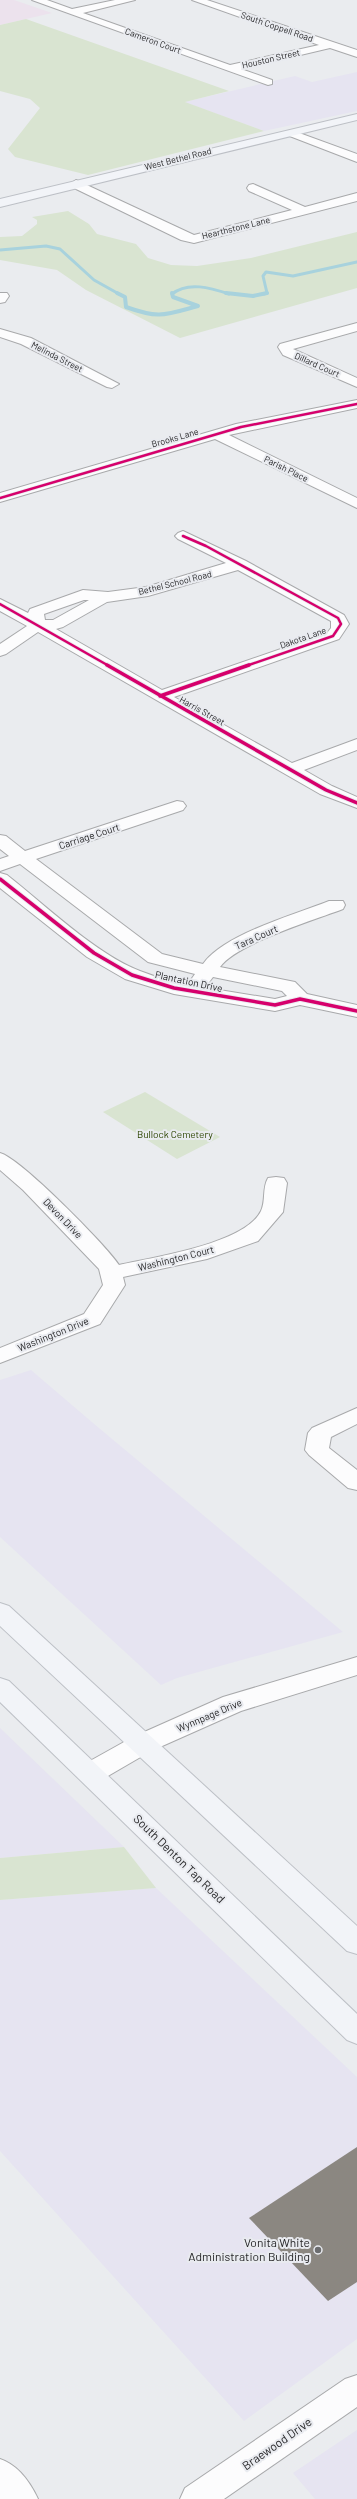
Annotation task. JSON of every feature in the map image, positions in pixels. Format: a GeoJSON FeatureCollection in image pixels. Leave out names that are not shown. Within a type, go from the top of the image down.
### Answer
{"type":"FeatureCollection","features":[{"type":"Feature","properties":{"kind":"main road","name":"West Bethel Road"},"geometry":{"type":"LineString","coordinates":[[0,203],[357,117]]}},
{"type":"Feature","properties":{"kind":"main road"},"geometry":{"type":"LineString","coordinates":[[0,1612],[357,1943]]}},
{"type":"Feature","properties":{"kind":"main road","name":"South Denton Tap Road"},"geometry":{"type":"LineString","coordinates":[[0,1687],[91,1773],[357,2032]]}},
{"type":"Feature","properties":{"kind":"street","name":"Cameron Court"},"geometry":{"type":"LineString","coordinates":[[37,0],[268,82]]}},
{"type":"Feature","properties":{"kind":"street"},"geometry":{"type":"LineString","coordinates":[[73,12],[130,0]]}},
{"type":"Feature","properties":{"kind":"street","name":"South Coppell Road"},"geometry":{"type":"LineString","coordinates":[[197,0],[357,54]]}},
{"type":"Feature","properties":{"kind":"street","name":"Houston Street"},"geometry":{"type":"LineString","coordinates":[[231,68],[350,40]]}},
{"type":"Feature","properties":{"kind":"street"},"geometry":{"type":"LineString","coordinates":[[291,133],[357,158]]}},
{"type":"Feature","properties":{"kind":"street","name":"Hearthstone Lane"},"geometry":{"type":"LineString","coordinates":[[76,184],[185,237],[194,239],[357,197]]}},
{"type":"Feature","properties":{"kind":"street"},"geometry":{"type":"LineString","coordinates":[[253,188],[305,211]]}},
{"type":"Feature","properties":{"kind":"street","name":"Dillard Court"},"geometry":{"type":"LineString","coordinates":[[357,327],[285,347],[288,352],[357,382]]}},
{"type":"Feature","properties":{"kind":"street","name":"Melinda Street"},"geometry":{"type":"LineString","coordinates":[[0,333],[26,341],[112,384]]}},
{"type":"Feature","properties":{"kind":"street","name":"Brooks Lane"},"geometry":{"type":"LineString","coordinates":[[0,498],[215,434],[272,419],[333,411],[357,404]]}},
{"type":"Feature","properties":{"kind":"street","name":"Parish Place"},"geometry":{"type":"LineString","coordinates":[[215,434],[357,504]]}},
{"type":"Feature","properties":{"kind":"street"},"geometry":{"type":"LineString","coordinates":[[340,495],[357,490]]}},
{"type":"Feature","properties":{"kind":"street","name":"Dakota Lane"},"geometry":{"type":"LineString","coordinates":[[160,696],[333,636],[339,630],[341,624],[338,618],[240,564],[183,536]]}},
{"type":"Feature","properties":{"kind":"street","name":"Bethel School Road"},"geometry":{"type":"LineString","coordinates":[[37,626],[57,624],[108,597],[190,580],[240,564]]}},
{"type":"Feature","properties":{"kind":"street","name":"Harris Street"},"geometry":{"type":"LineString","coordinates":[[0,604],[290,770],[326,790],[357,804]]}},
{"type":"Feature","properties":{"kind":"street"},"geometry":{"type":"LineString","coordinates":[[0,651],[37,626]]}},
{"type":"Feature","properties":{"kind":"street"},"geometry":{"type":"LineString","coordinates":[[290,770],[357,744]]}},
{"type":"Feature","properties":{"kind":"street","name":"Carriage Court"},"geometry":{"type":"LineString","coordinates":[[0,865],[177,806]]}},
{"type":"Feature","properties":{"kind":"street","name":"Plantation Drive"},"geometry":{"type":"LineString","coordinates":[[0,840],[155,958],[165,962],[288,986],[300,999]]}},
{"type":"Feature","properties":{"kind":"street","name":"Plantation Drive"},"geometry":{"type":"LineString","coordinates":[[0,879],[94,953],[121,971],[174,988],[275,1005],[300,999],[357,1011]]}},
{"type":"Feature","properties":{"kind":"street","name":"Tara Court"},"geometry":{"type":"LineString","coordinates":[[192,991],[217,957],[235,946],[336,905]]}},
{"type":"Feature","properties":{"kind":"street","name":"Devon Drive"},"geometry":{"type":"LineString","coordinates":[[0,1159],[31,1184],[110,1267],[113,1279]]}},
{"type":"Feature","properties":{"kind":"street","name":"Washington Court"},"geometry":{"type":"LineString","coordinates":[[113,1279],[199,1254],[250,1236],[272,1212],[276,1184]]}},
{"type":"Feature","properties":{"kind":"street","name":"Washington Drive"},"geometry":{"type":"LineString","coordinates":[[0,1356],[92,1319],[113,1279]]}},
{"type":"Feature","properties":{"kind":"street"},"geometry":{"type":"LineString","coordinates":[[357,1415],[320,1434],[317,1450],[357,1482]]}},
{"type":"Feature","properties":{"kind":"street","name":"Wynnpage Drive"},"geometry":{"type":"LineString","coordinates":[[91,1773],[142,1744],[232,1704],[357,1666]]}},
{"type":"Feature","properties":{"kind":"street","name":"Braewood Drive"},"geometry":{"type":"LineString","coordinates":[[197,2499],[357,2389]]}},
{"type":"Feature","properties":{"kind":"street"},"geometry":{"type":"LineString","coordinates":[[0,2474],[20,2499]]}},
{"type":"Feature","properties":{"kind":"shaded area"},"geometry":{"type":"Polygon","coordinates":[[[0,0],[14,0],[52,13],[0,25],[0,0]]]}},
{"type":"Feature","properties":{"kind":"shaded area"},"geometry":{"type":"Polygon","coordinates":[[[357,72],[357,111],[264,131],[184,102],[295,76],[312,82],[357,72]]]}},
{"type":"Feature","properties":{"kind":"shaded area"},"geometry":{"type":"Polygon","coordinates":[[[31,1370],[343,1632],[177,1678],[161,1685],[0,1537],[0,1380],[31,1370]]]}},
{"type":"Feature","properties":{"kind":"shaded area"},"geometry":{"type":"Polygon","coordinates":[[[0,1728],[124,1847],[0,1858],[0,1728]]]}},
{"type":"Feature","properties":{"kind":"shaded area"},"geometry":{"type":"Polygon","coordinates":[[[156,1888],[357,2077],[357,2339],[244,2421],[0,2151],[0,1900],[156,1888]]]}},
{"type":"Feature","properties":{"kind":"shaded area"},"geometry":{"type":"Polygon","coordinates":[[[357,2430],[357,2499],[315,2499],[293,2473],[357,2430]]]}},
{"type":"Feature","properties":{"kind":"green space"},"geometry":{"type":"Polygon","coordinates":[[[26,19],[229,91],[185,102],[264,131],[88,175],[15,157],[8,149],[40,108],[30,99],[0,91],[0,25],[26,19]]]}},
{"type":"Feature","properties":{"kind":"green space"},"geometry":{"type":"Polygon","coordinates":[[[68,211],[89,224],[97,234],[136,244],[148,258],[171,265],[197,266],[251,258],[357,232],[357,288],[180,338],[86,290],[57,270],[0,260],[0,237],[22,236],[37,224],[37,220],[32,217],[68,211]]]}},
{"type":"Feature","properties":{"kind":"green space","name":"Bullock Cemetery"},"geometry":{"type":"Polygon","coordinates":[[[145,1092],[220,1137],[177,1159],[103,1112],[145,1092]]]}},
{"type":"Feature","properties":{"kind":"green space"},"geometry":{"type":"Polygon","coordinates":[[[124,1847],[156,1888],[0,1900],[0,1858],[124,1847]]]}},
{"type":"Feature","properties":{"kind":"building","name":"Vonita White Administration Building"},"geometry":{"type":"Polygon","coordinates":[[[357,2147],[357,2282],[328,2301],[249,2218],[357,2147]]]}},
{"type":"Feature","properties":{"kind":"waterway"},"geometry":{"type":"LineString","coordinates":[[0,250],[46,246],[60,249],[94,280],[119,294]]}},
{"type":"Feature","properties":{"kind":"waterway"},"geometry":{"type":"LineString","coordinates":[[267,293],[263,276],[266,272],[293,276],[357,262]]}},
{"type":"Feature","properties":{"kind":"waterway"},"geometry":{"type":"LineString","coordinates":[[172,294],[185,288],[200,287],[229,294]]}},
{"type":"Feature","properties":{"kind":"waterway"},"geometry":{"type":"LineString","coordinates":[[226,293],[253,296],[267,293]]}},
{"type":"Feature","properties":{"kind":"waterway"},"geometry":{"type":"LineString","coordinates":[[119,294],[125,297],[126,307],[147,313],[162,314],[198,306],[173,297],[172,294]]}},
{"type":"Feature","properties":{"kind":"cycle path"},"geometry":{"type":"LineString","coordinates":[[0,498],[241,427],[328,411],[357,404]]}},
{"type":"Feature","properties":{"kind":"cycle path"},"geometry":{"type":"LineString","coordinates":[[160,696],[333,636],[339,630],[341,624],[338,618],[206,546],[183,536]]}},
{"type":"Feature","properties":{"kind":"cycle path"},"geometry":{"type":"LineString","coordinates":[[0,604],[326,790],[357,803]]}},
{"type":"Feature","properties":{"kind":"cycle path"},"geometry":{"type":"LineString","coordinates":[[0,879],[94,953],[132,975],[174,988],[275,1005],[300,999],[357,1011]]}},
{"type":"Feature","properties":{"kind":"place","name":"Vonita White Administration Building"},"geometry":{"type":"Point","coordinates":[318,2250]}}]}
